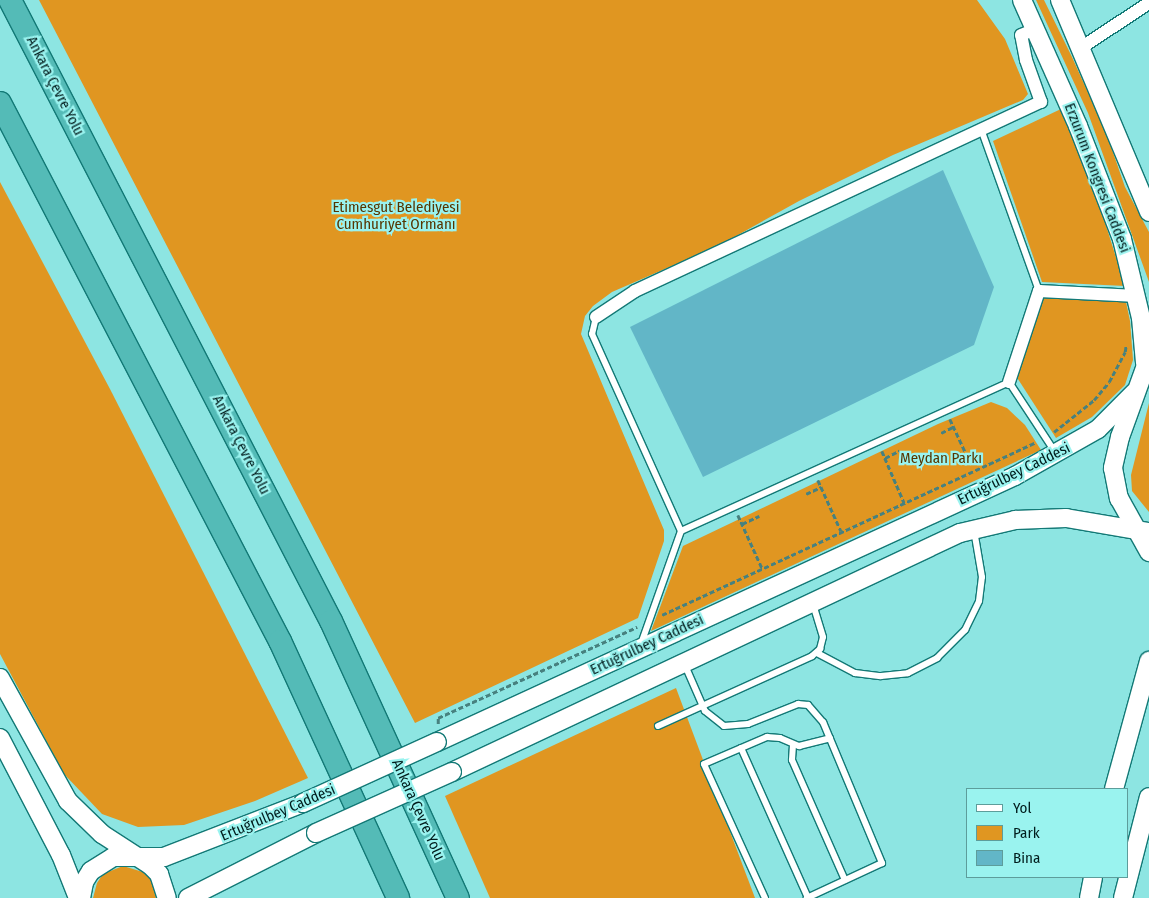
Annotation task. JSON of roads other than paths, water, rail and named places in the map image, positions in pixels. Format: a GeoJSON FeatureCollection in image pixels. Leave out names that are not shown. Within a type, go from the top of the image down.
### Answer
{"type":"FeatureCollection","features":[{"type":"Feature","properties":{"kind":"highway","name":"Ankara Çevre Yolu"},"geometry":{"type":"LineString","coordinates":[[10,0],[332,621],[458,898]]}},
{"type":"Feature","properties":{"kind":"highway"},"geometry":{"type":"LineString","coordinates":[[0,103],[280,641],[398,898]]}},
{"type":"Feature","properties":{"kind":"main road","name":"Erzurum Kongresi Caddesi"},"geometry":{"type":"LineString","coordinates":[[1022,0],[1106,196],[1137,296],[1147,360]]}},
{"type":"Feature","properties":{"kind":"main road"},"geometry":{"type":"LineString","coordinates":[[1060,0],[1082,48],[1149,212]]}},
{"type":"Feature","properties":{"kind":"main road"},"geometry":{"type":"LineString","coordinates":[[1147,360],[1120,436],[1114,468],[1118,498],[1141,530],[1149,552]]}},
{"type":"Feature","properties":{"kind":"main road","name":"Ertuğrulbey Caddesi"},"geometry":{"type":"LineString","coordinates":[[79,898],[84,882],[100,862],[126,856],[155,859],[180,853],[303,803],[438,735],[640,649],[1056,454],[1098,429],[1135,392]]}},
{"type":"Feature","properties":{"kind":"main road","name":"Ertuğrulbey Caddesi"},"geometry":{"type":"LineString","coordinates":[[188,898],[316,833],[452,772],[973,529],[1014,520],[1066,518],[1141,530]]}},
{"type":"Feature","properties":{"kind":"main road"},"geometry":{"type":"LineString","coordinates":[[1114,788],[1149,661]]}},
{"type":"Feature","properties":{"kind":"main road"},"geometry":{"type":"LineString","coordinates":[[0,678],[68,801],[102,834],[159,874],[167,898]]}},
{"type":"Feature","properties":{"kind":"main road"},"geometry":{"type":"LineString","coordinates":[[0,738],[58,848],[79,898]]}},
{"type":"Feature","properties":{"kind":"main road"},"geometry":{"type":"LineString","coordinates":[[1129,875],[1149,797]]}},
{"type":"Feature","properties":{"kind":"main road"},"geometry":{"type":"LineString","coordinates":[[1089,898],[1093,878]]}},
{"type":"Feature","properties":{"kind":"main road"},"geometry":{"type":"LineString","coordinates":[[1123,898],[1128,878]]}},
{"type":"Feature","properties":{"kind":"street"},"geometry":{"type":"LineString","coordinates":[[1082,48],[1149,3]]}},
{"type":"Feature","properties":{"kind":"street"},"geometry":{"type":"LineString","coordinates":[[596,317],[635,291],[1041,102],[1026,60],[1021,35],[1036,29]]}},
{"type":"Feature","properties":{"kind":"street"},"geometry":{"type":"LineString","coordinates":[[1009,382],[1039,291],[1137,296]]}},
{"type":"Feature","properties":{"kind":"lane"},"geometry":{"type":"LineString","coordinates":[[981,129],[1039,291]]}},
{"type":"Feature","properties":{"kind":"lane"},"geometry":{"type":"LineString","coordinates":[[596,317],[592,334],[681,530],[640,649]]}},
{"type":"Feature","properties":{"kind":"lane"},"geometry":{"type":"LineString","coordinates":[[681,530],[1009,382],[1056,454]]}},
{"type":"Feature","properties":{"kind":"lane"},"geometry":{"type":"LineString","coordinates":[[816,653],[855,673],[881,676],[908,673],[937,658],[966,630],[979,600],[982,577],[973,529]]}},
{"type":"Feature","properties":{"kind":"lane"},"geometry":{"type":"LineString","coordinates":[[658,726],[702,704],[816,653],[823,637],[813,602]]}},
{"type":"Feature","properties":{"kind":"lane"},"geometry":{"type":"LineString","coordinates":[[684,663],[702,704],[716,722],[733,728],[790,706],[808,705],[820,715],[882,863],[808,898],[741,748]]}},
{"type":"Feature","properties":{"kind":"lane"},"geometry":{"type":"LineString","coordinates":[[765,898],[704,764],[741,748],[774,737],[793,745],[806,746],[830,738]]}},
{"type":"Feature","properties":{"kind":"lane"},"geometry":{"type":"LineString","coordinates":[[793,745],[792,760],[845,880]]}},
{"type":"Feature","properties":{"kind":"park label","name":"Etimesgut Belediyesi Cumhuriyet Ormanı"},"geometry":{"type":"Point","coordinates":[396,216]}},
{"type":"Feature","properties":{"kind":"park label","name":"Meydan Parkı"},"geometry":{"type":"Point","coordinates":[941,459]}}]}
